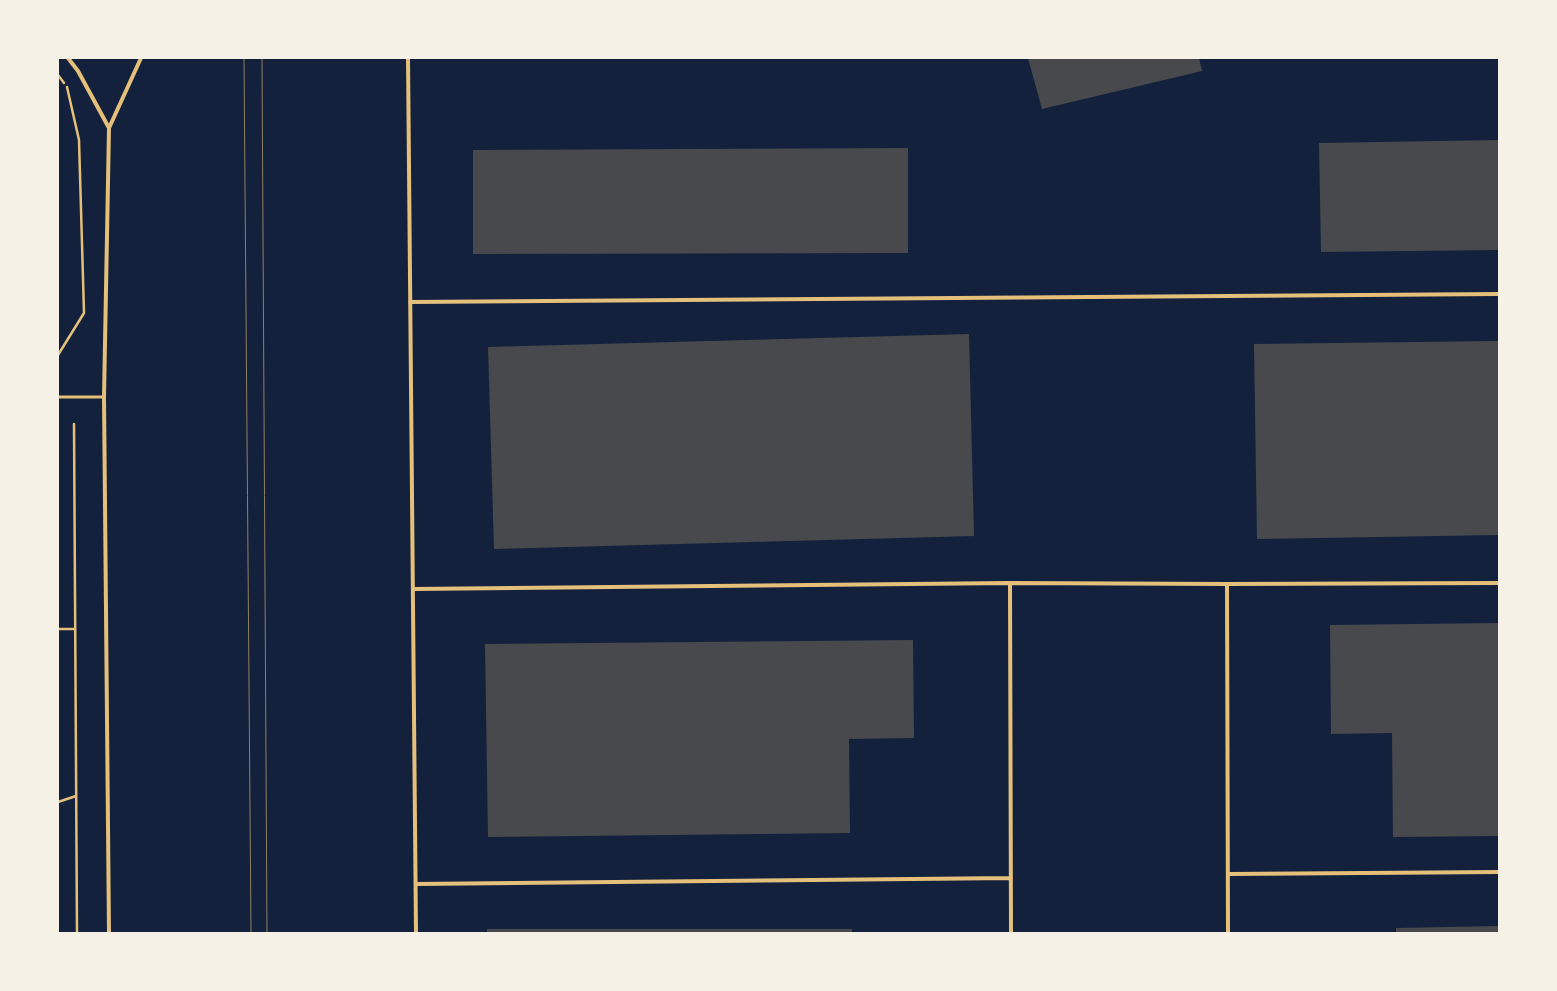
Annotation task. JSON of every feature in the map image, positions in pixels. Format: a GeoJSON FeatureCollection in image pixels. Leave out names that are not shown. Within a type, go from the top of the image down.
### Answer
{"type":"FeatureCollection","features":[{"type":"Feature","properties":{"kind":"street"},"geometry":{"type":"LineString","coordinates":[[68,58],[78,71],[109,128]]}},
{"type":"Feature","properties":{"kind":"street"},"geometry":{"type":"LineString","coordinates":[[109,933],[104,397],[109,128],[141,58]]}},
{"type":"Feature","properties":{"kind":"street"},"geometry":{"type":"LineString","coordinates":[[408,58],[416,933]]}},
{"type":"Feature","properties":{"kind":"street"},"geometry":{"type":"LineString","coordinates":[[410,302],[1499,294]]}},
{"type":"Feature","properties":{"kind":"street"},"geometry":{"type":"LineString","coordinates":[[413,589],[1010,583],[1499,583]]}},
{"type":"Feature","properties":{"kind":"street"},"geometry":{"type":"LineString","coordinates":[[1010,583],[1011,933]]}},
{"type":"Feature","properties":{"kind":"street"},"geometry":{"type":"LineString","coordinates":[[1227,584],[1228,933]]}},
{"type":"Feature","properties":{"kind":"street"},"geometry":{"type":"LineString","coordinates":[[1228,874],[1499,872]]}},
{"type":"Feature","properties":{"kind":"street"},"geometry":{"type":"LineString","coordinates":[[416,884],[1011,878]]}},
{"type":"Feature","properties":{"kind":"lane"},"geometry":{"type":"LineString","coordinates":[[58,397],[104,397]]}},
{"type":"Feature","properties":{"kind":"path"},"geometry":{"type":"LineString","coordinates":[[58,75],[66,85],[79,140],[84,313],[58,355]]}},
{"type":"Feature","properties":{"kind":"path"},"geometry":{"type":"LineString","coordinates":[[74,424],[76,933]]}},
{"type":"Feature","properties":{"kind":"path"},"geometry":{"type":"LineString","coordinates":[[58,629],[75,629]]}},
{"type":"Feature","properties":{"kind":"path"},"geometry":{"type":"LineString","coordinates":[[58,802],[76,796]]}},
{"type":"Feature","properties":{"kind":"building"},"geometry":{"type":"Polygon","coordinates":[[[1028,58],[1199,58],[1202,71],[1042,109],[1028,58]]]}},
{"type":"Feature","properties":{"kind":"building"},"geometry":{"type":"Polygon","coordinates":[[[1499,140],[1499,250],[1321,252],[1319,143],[1499,140]]]}},
{"type":"Feature","properties":{"kind":"building"},"geometry":{"type":"Polygon","coordinates":[[[908,148],[908,253],[473,254],[473,150],[908,148]]]}},
{"type":"Feature","properties":{"kind":"building"},"geometry":{"type":"Polygon","coordinates":[[[969,334],[974,536],[494,549],[488,347],[969,334]]]}},
{"type":"Feature","properties":{"kind":"building"},"geometry":{"type":"Polygon","coordinates":[[[1499,341],[1499,535],[1257,539],[1254,344],[1499,341]]]}},
{"type":"Feature","properties":{"kind":"building"},"geometry":{"type":"Polygon","coordinates":[[[1499,623],[1499,836],[1393,837],[1392,733],[1331,734],[1330,625],[1499,623]]]}},
{"type":"Feature","properties":{"kind":"building"},"geometry":{"type":"Polygon","coordinates":[[[913,640],[914,738],[849,739],[850,833],[488,837],[485,644],[913,640]]]}},
{"type":"Feature","properties":{"kind":"building"},"geometry":{"type":"Polygon","coordinates":[[[1499,926],[1499,933],[1396,933],[1396,928],[1499,926]]]}},
{"type":"Feature","properties":{"kind":"building"},"geometry":{"type":"Polygon","coordinates":[[[487,929],[852,929],[852,933],[487,933],[487,929]]]}},
{"type":"Feature","properties":{"kind":"tram line"},"geometry":{"type":"LineString","coordinates":[[244,58],[251,933]]}},
{"type":"Feature","properties":{"kind":"tram line"},"geometry":{"type":"LineString","coordinates":[[262,58],[267,933]]}}]}
